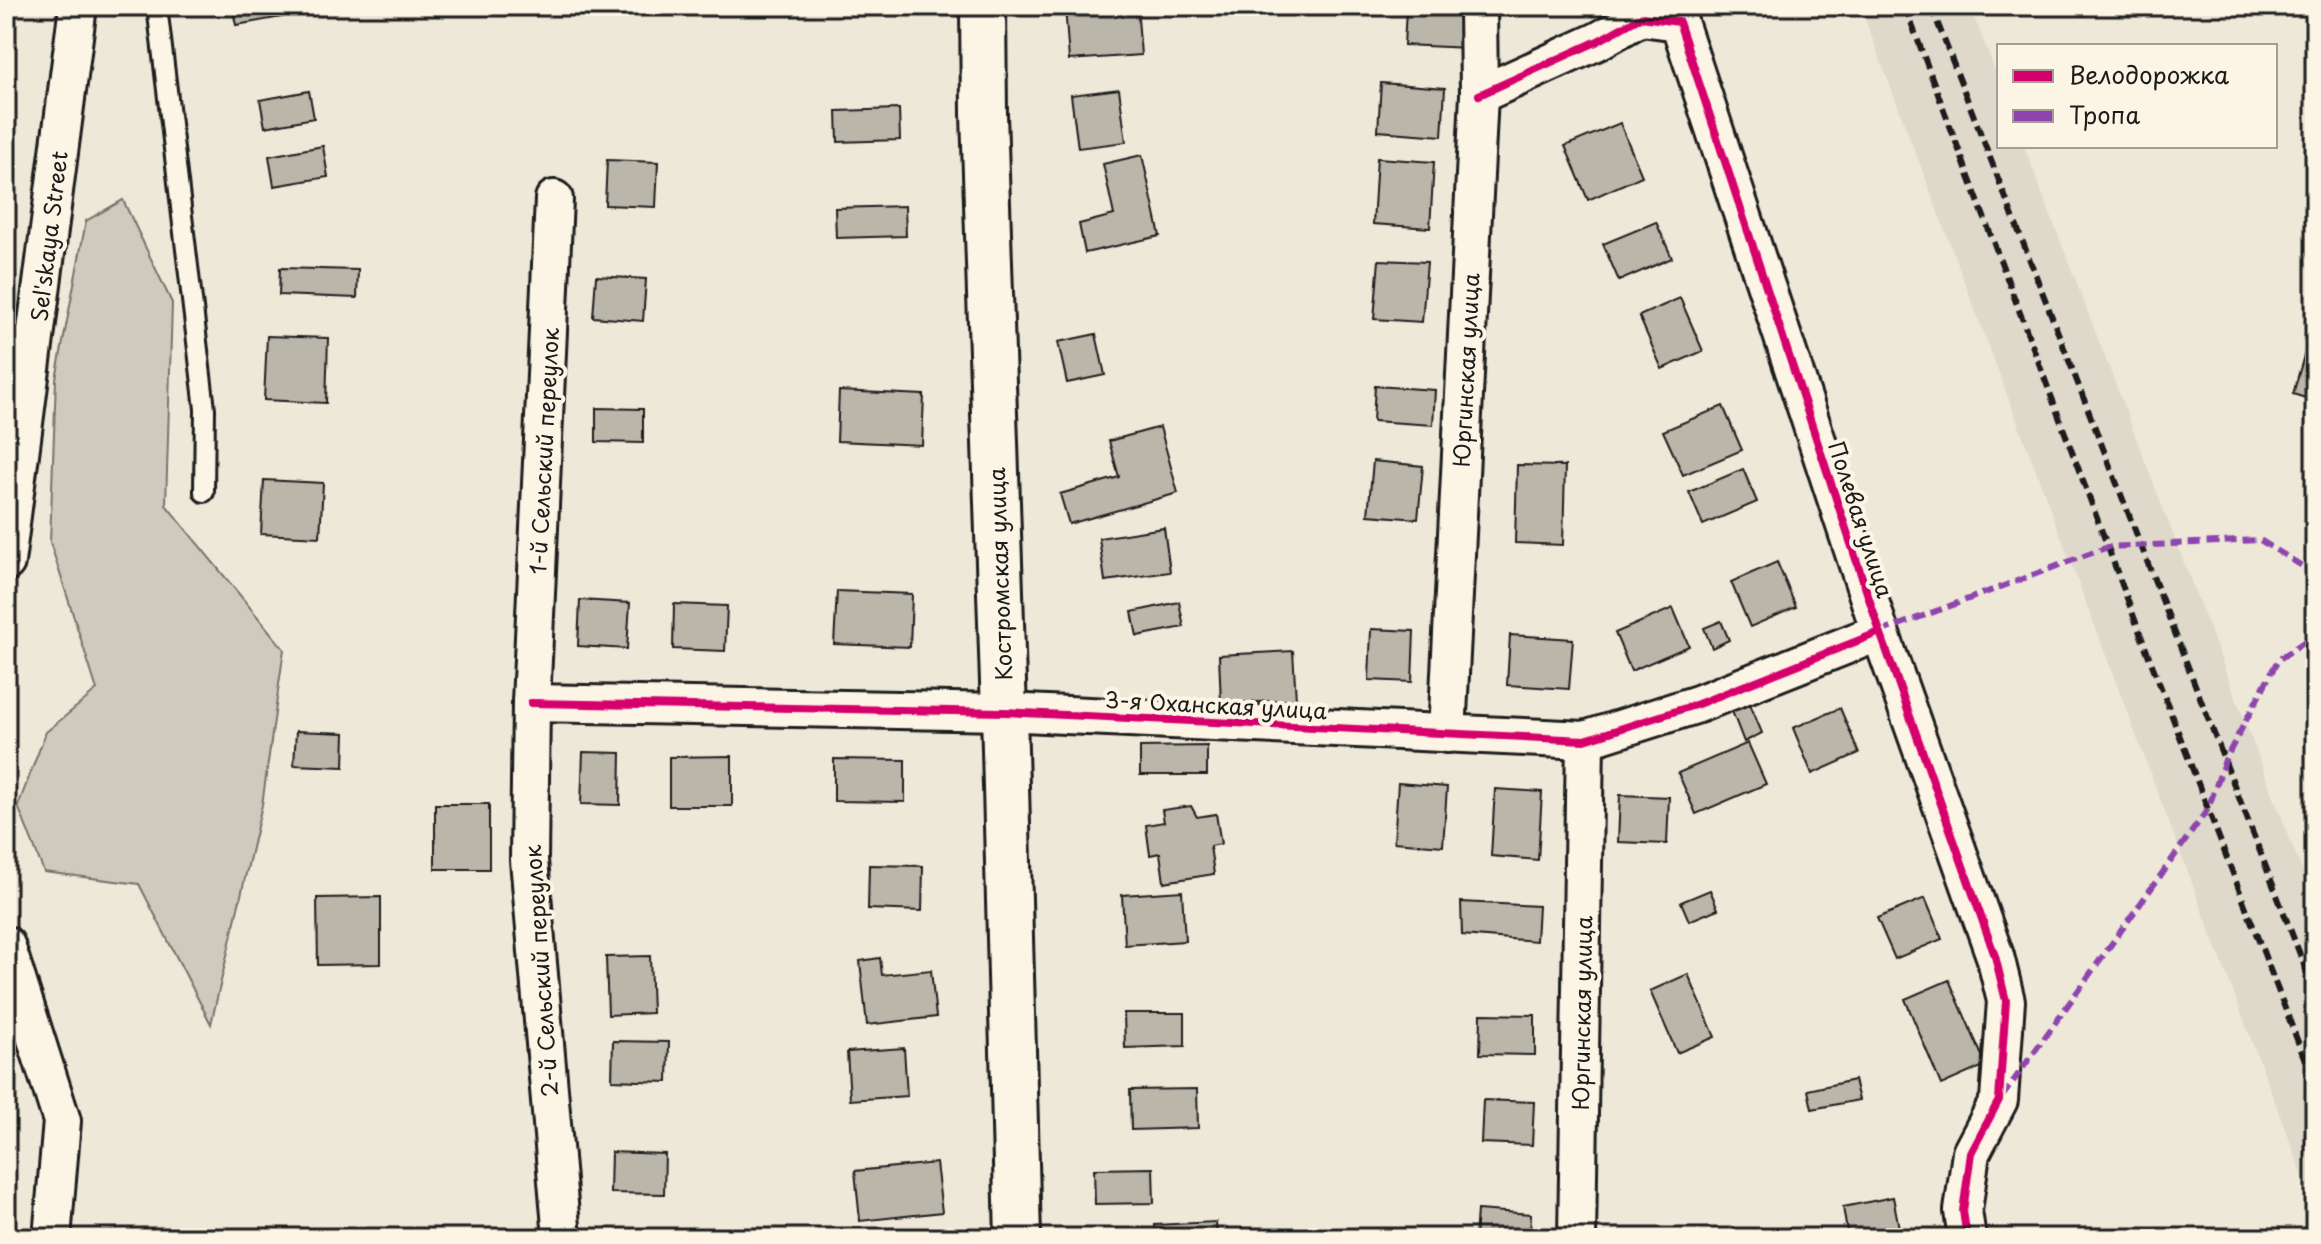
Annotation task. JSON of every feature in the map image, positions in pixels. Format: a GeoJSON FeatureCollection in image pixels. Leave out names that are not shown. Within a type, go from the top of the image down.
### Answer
{"type":"FeatureCollection","features":[{"type":"Feature","properties":{"kind":"street","name":"Sel'skaya Street"},"geometry":{"type":"LineString","coordinates":[[6,562],[78,6]]}},
{"type":"Feature","properties":{"kind":"street","name":"Костромская улица"},"geometry":{"type":"LineString","coordinates":[[983,6],[1018,1238]]}},
{"type":"Feature","properties":{"kind":"street","name":"Юргинская улица"},"geometry":{"type":"LineString","coordinates":[[1447,734],[1479,95],[1478,6]]}},
{"type":"Feature","properties":{"kind":"street","name":"Полевая улица"},"geometry":{"type":"LineString","coordinates":[[1479,95],[1598,41],[1641,17],[1679,22],[1880,632],[1995,956],[2006,1001],[1999,1100],[1971,1153],[1963,1211],[1967,1238]]}},
{"type":"Feature","properties":{"kind":"street","name":"1-й Сельский переулок"},"geometry":{"type":"LineString","coordinates":[[531,703],[554,199]]}},
{"type":"Feature","properties":{"kind":"street","name":"3-я Оханская улица"},"geometry":{"type":"LineString","coordinates":[[531,703],[1004,712],[1585,740],[1698,704],[1880,632]]}},
{"type":"Feature","properties":{"kind":"street","name":"2-й Сельский переулок"},"geometry":{"type":"LineString","coordinates":[[531,703],[529,860],[562,1238]]}},
{"type":"Feature","properties":{"kind":"street","name":"Юргинская улица"},"geometry":{"type":"LineString","coordinates":[[1577,1238],[1585,740]]}},
{"type":"Feature","properties":{"kind":"street"},"geometry":{"type":"LineString","coordinates":[[6,945],[62,1121],[52,1238]]}},
{"type":"Feature","properties":{"kind":"lane"},"geometry":{"type":"LineString","coordinates":[[157,6],[205,409],[204,492]]}},
{"type":"Feature","properties":{"kind":"shaded area"},"geometry":{"type":"Polygon","coordinates":[[[1860,6],[1970,6],[1997,76],[1997,148],[2025,148],[2315,904],[2315,1208],[1860,6]]]}},
{"type":"Feature","properties":{"kind":"shaded area"},"geometry":{"type":"Polygon","coordinates":[[[123,200],[172,303],[166,505],[284,649],[262,805],[211,1024],[139,884],[44,872],[18,806],[46,732],[97,690],[50,542],[56,379],[86,221],[123,200]]]}},
{"type":"Feature","properties":{"kind":"building"},"geometry":{"type":"Polygon","coordinates":[[[232,6],[292,6],[293,15],[236,25],[232,6]]]}},
{"type":"Feature","properties":{"kind":"building"},"geometry":{"type":"Polygon","coordinates":[[[1065,6],[1137,6],[1141,55],[1069,60],[1065,6]]]}},
{"type":"Feature","properties":{"kind":"building"},"geometry":{"type":"Polygon","coordinates":[[[1406,10],[1469,13],[1468,48],[1404,45],[1406,10]]]}},
{"type":"Feature","properties":{"kind":"building"},"geometry":{"type":"Polygon","coordinates":[[[6,24],[14,24],[13,57],[6,57],[6,24]]]}},
{"type":"Feature","properties":{"kind":"building"},"geometry":{"type":"Polygon","coordinates":[[[1381,83],[1445,88],[1442,136],[1378,131],[1381,83]]]}},
{"type":"Feature","properties":{"kind":"building"},"geometry":{"type":"Polygon","coordinates":[[[1119,89],[1126,142],[1078,148],[1071,95],[1119,89]]]}},
{"type":"Feature","properties":{"kind":"building"},"geometry":{"type":"Polygon","coordinates":[[[309,91],[314,118],[265,127],[260,100],[309,91]]]}},
{"type":"Feature","properties":{"kind":"building"},"geometry":{"type":"Polygon","coordinates":[[[899,109],[900,140],[838,142],[837,111],[899,109]]]}},
{"type":"Feature","properties":{"kind":"building"},"geometry":{"type":"Polygon","coordinates":[[[1620,123],[1642,176],[1588,200],[1565,146],[1620,123]]]}},
{"type":"Feature","properties":{"kind":"building"},"geometry":{"type":"Polygon","coordinates":[[[323,146],[328,177],[274,186],[269,156],[323,146]]]}},
{"type":"Feature","properties":{"kind":"building"},"geometry":{"type":"Polygon","coordinates":[[[1142,155],[1160,236],[1085,253],[1079,224],[1114,215],[1103,164],[1142,155]]]}},
{"type":"Feature","properties":{"kind":"building"},"geometry":{"type":"Polygon","coordinates":[[[1377,158],[1434,162],[1430,228],[1373,224],[1377,158]]]}},
{"type":"Feature","properties":{"kind":"building"},"geometry":{"type":"Polygon","coordinates":[[[607,160],[658,162],[656,207],[605,205],[607,160]]]}},
{"type":"Feature","properties":{"kind":"building"},"geometry":{"type":"Polygon","coordinates":[[[905,206],[906,236],[836,238],[835,208],[905,206]]]}},
{"type":"Feature","properties":{"kind":"building"},"geometry":{"type":"Polygon","coordinates":[[[1656,222],[1672,258],[1619,281],[1603,244],[1656,222]]]}},
{"type":"Feature","properties":{"kind":"building"},"geometry":{"type":"Polygon","coordinates":[[[1379,260],[1427,262],[1422,322],[1374,319],[1379,260]]]}},
{"type":"Feature","properties":{"kind":"building"},"geometry":{"type":"Polygon","coordinates":[[[280,268],[358,270],[357,298],[279,295],[280,268]]]}},
{"type":"Feature","properties":{"kind":"building"},"geometry":{"type":"Polygon","coordinates":[[[596,276],[646,279],[643,321],[593,317],[596,276]]]}},
{"type":"Feature","properties":{"kind":"building"},"geometry":{"type":"Polygon","coordinates":[[[1680,298],[1703,351],[1662,369],[1639,316],[1680,298]]]}},
{"type":"Feature","properties":{"kind":"building"},"geometry":{"type":"Polygon","coordinates":[[[2315,317],[2315,401],[2293,394],[2315,317]]]}},
{"type":"Feature","properties":{"kind":"building"},"geometry":{"type":"Polygon","coordinates":[[[1096,334],[1105,375],[1067,383],[1058,342],[1096,334]]]}},
{"type":"Feature","properties":{"kind":"building"},"geometry":{"type":"Polygon","coordinates":[[[267,336],[328,338],[326,403],[264,400],[267,336]]]}},
{"type":"Feature","properties":{"kind":"building"},"geometry":{"type":"Polygon","coordinates":[[[1375,386],[1435,390],[1433,425],[1373,421],[1375,386]]]}},
{"type":"Feature","properties":{"kind":"building"},"geometry":{"type":"Polygon","coordinates":[[[839,391],[924,395],[922,445],[837,441],[839,391]]]}},
{"type":"Feature","properties":{"kind":"building"},"geometry":{"type":"Polygon","coordinates":[[[1723,406],[1742,450],[1683,475],[1663,431],[1723,406]]]}},
{"type":"Feature","properties":{"kind":"building"},"geometry":{"type":"Polygon","coordinates":[[[596,408],[643,409],[643,443],[596,442],[596,408]]]}},
{"type":"Feature","properties":{"kind":"building"},"geometry":{"type":"Polygon","coordinates":[[[1160,427],[1178,493],[1069,524],[1060,494],[1119,477],[1109,441],[1160,427]]]}},
{"type":"Feature","properties":{"kind":"building"},"geometry":{"type":"Polygon","coordinates":[[[1373,461],[1423,466],[1418,519],[1368,515],[1373,461]]]}},
{"type":"Feature","properties":{"kind":"building"},"geometry":{"type":"Polygon","coordinates":[[[1517,465],[1565,466],[1563,545],[1515,543],[1517,465]]]}},
{"type":"Feature","properties":{"kind":"building"},"geometry":{"type":"Polygon","coordinates":[[[1743,469],[1757,502],[1703,525],[1689,492],[1743,469]]]}},
{"type":"Feature","properties":{"kind":"building"},"geometry":{"type":"Polygon","coordinates":[[[264,480],[323,483],[320,537],[261,534],[264,480]]]}},
{"type":"Feature","properties":{"kind":"building"},"geometry":{"type":"Polygon","coordinates":[[[1164,528],[1170,572],[1105,581],[1099,538],[1164,528]]]}},
{"type":"Feature","properties":{"kind":"building"},"geometry":{"type":"Polygon","coordinates":[[[1777,562],[1796,607],[1750,627],[1731,582],[1777,562]]]}},
{"type":"Feature","properties":{"kind":"building"},"geometry":{"type":"Polygon","coordinates":[[[837,591],[912,594],[910,647],[834,644],[837,591]]]}},
{"type":"Feature","properties":{"kind":"building"},"geometry":{"type":"Polygon","coordinates":[[[580,600],[630,603],[627,649],[578,646],[580,600]]]}},
{"type":"Feature","properties":{"kind":"building"},"geometry":{"type":"Polygon","coordinates":[[[1179,602],[1184,627],[1137,636],[1132,612],[1179,602]]]}},
{"type":"Feature","properties":{"kind":"building"},"geometry":{"type":"Polygon","coordinates":[[[674,604],[727,606],[725,651],[673,649],[674,604]]]}},
{"type":"Feature","properties":{"kind":"building"},"geometry":{"type":"Polygon","coordinates":[[[1673,608],[1689,646],[1631,671],[1615,633],[1673,608]]]}},
{"type":"Feature","properties":{"kind":"building"},"geometry":{"type":"Polygon","coordinates":[[[1721,621],[1729,640],[1712,648],[1704,628],[1721,621]]]}},
{"type":"Feature","properties":{"kind":"building"},"geometry":{"type":"Polygon","coordinates":[[[1371,629],[1414,631],[1412,682],[1369,680],[1371,629]]]}},
{"type":"Feature","properties":{"kind":"building"},"geometry":{"type":"Polygon","coordinates":[[[1510,635],[1573,639],[1569,689],[1507,685],[1510,635]]]}},
{"type":"Feature","properties":{"kind":"building"},"geometry":{"type":"Polygon","coordinates":[[[1293,651],[1296,700],[1221,704],[1219,655],[1293,651]]]}},
{"type":"Feature","properties":{"kind":"building"},"geometry":{"type":"Polygon","coordinates":[[[1750,704],[1762,733],[1744,742],[1732,711],[1750,704]]]}},
{"type":"Feature","properties":{"kind":"building"},"geometry":{"type":"Polygon","coordinates":[[[1840,708],[1859,753],[1812,774],[1793,728],[1840,708]]]}},
{"type":"Feature","properties":{"kind":"building"},"geometry":{"type":"Polygon","coordinates":[[[296,731],[345,733],[344,767],[294,765],[296,731]]]}},
{"type":"Feature","properties":{"kind":"building"},"geometry":{"type":"Polygon","coordinates":[[[1748,743],[1766,784],[1696,814],[1678,773],[1748,743]]]}},
{"type":"Feature","properties":{"kind":"building"},"geometry":{"type":"Polygon","coordinates":[[[1207,746],[1207,775],[1140,775],[1140,747],[1207,746]]]}},
{"type":"Feature","properties":{"kind":"building"},"geometry":{"type":"Polygon","coordinates":[[[583,752],[621,753],[620,805],[581,804],[583,752]]]}},
{"type":"Feature","properties":{"kind":"building"},"geometry":{"type":"Polygon","coordinates":[[[732,756],[732,806],[669,806],[669,757],[732,756]]]}},
{"type":"Feature","properties":{"kind":"building"},"geometry":{"type":"Polygon","coordinates":[[[834,759],[905,760],[905,802],[834,801],[834,759]]]}},
{"type":"Feature","properties":{"kind":"building"},"geometry":{"type":"Polygon","coordinates":[[[1398,783],[1447,787],[1443,846],[1394,842],[1398,783]]]}},
{"type":"Feature","properties":{"kind":"building"},"geometry":{"type":"Polygon","coordinates":[[[1495,789],[1542,792],[1538,860],[1491,856],[1495,789]]]}},
{"type":"Feature","properties":{"kind":"building"},"geometry":{"type":"Polygon","coordinates":[[[1620,795],[1669,797],[1667,844],[1618,842],[1620,795]]]}},
{"type":"Feature","properties":{"kind":"building"},"geometry":{"type":"Polygon","coordinates":[[[435,804],[489,804],[489,869],[435,869],[435,804]]]}},
{"type":"Feature","properties":{"kind":"building"},"geometry":{"type":"Polygon","coordinates":[[[1191,806],[1197,817],[1216,814],[1221,844],[1210,846],[1214,874],[1164,882],[1160,853],[1150,855],[1146,825],[1164,822],[1162,810],[1191,806]]]}},
{"type":"Feature","properties":{"kind":"building"},"geometry":{"type":"Polygon","coordinates":[[[869,865],[923,866],[922,911],[868,909],[869,865]]]}},
{"type":"Feature","properties":{"kind":"building"},"geometry":{"type":"Polygon","coordinates":[[[1710,890],[1718,909],[1689,921],[1681,902],[1710,890]]]}},
{"type":"Feature","properties":{"kind":"building"},"geometry":{"type":"Polygon","coordinates":[[[1182,891],[1185,941],[1125,945],[1122,895],[1182,891]]]}},
{"type":"Feature","properties":{"kind":"building"},"geometry":{"type":"Polygon","coordinates":[[[381,897],[381,964],[318,965],[317,898],[381,897]]]}},
{"type":"Feature","properties":{"kind":"building"},"geometry":{"type":"Polygon","coordinates":[[[1925,898],[1942,939],[1895,959],[1877,918],[1925,898]]]}},
{"type":"Feature","properties":{"kind":"building"},"geometry":{"type":"Polygon","coordinates":[[[1461,902],[1538,906],[1536,941],[1462,935],[1461,902]]]}},
{"type":"Feature","properties":{"kind":"building"},"geometry":{"type":"Polygon","coordinates":[[[650,956],[652,1013],[608,1015],[606,957],[650,956]]]}},
{"type":"Feature","properties":{"kind":"building"},"geometry":{"type":"Polygon","coordinates":[[[880,958],[882,975],[931,970],[936,1017],[867,1025],[860,961],[880,958]]]}},
{"type":"Feature","properties":{"kind":"building"},"geometry":{"type":"Polygon","coordinates":[[[1688,974],[1715,1037],[1677,1053],[1650,991],[1688,974]]]}},
{"type":"Feature","properties":{"kind":"building"},"geometry":{"type":"Polygon","coordinates":[[[1949,980],[1986,1065],[1941,1085],[1905,999],[1949,980]]]}},
{"type":"Feature","properties":{"kind":"building"},"geometry":{"type":"Polygon","coordinates":[[[1124,1013],[1185,1013],[1185,1046],[1125,1048],[1124,1013]]]}},
{"type":"Feature","properties":{"kind":"building"},"geometry":{"type":"Polygon","coordinates":[[[1481,1014],[1535,1015],[1535,1055],[1480,1054],[1481,1014]]]}},
{"type":"Feature","properties":{"kind":"building"},"geometry":{"type":"Polygon","coordinates":[[[613,1041],[669,1042],[668,1082],[612,1080],[613,1041]]]}},
{"type":"Feature","properties":{"kind":"building"},"geometry":{"type":"Polygon","coordinates":[[[904,1048],[907,1096],[850,1100],[847,1052],[904,1048]]]}},
{"type":"Feature","properties":{"kind":"building"},"geometry":{"type":"Polygon","coordinates":[[[1854,1080],[1859,1100],[1812,1109],[1808,1090],[1854,1080]]]}},
{"type":"Feature","properties":{"kind":"building"},"geometry":{"type":"Polygon","coordinates":[[[1197,1089],[1198,1128],[1131,1130],[1130,1090],[1197,1089]]]}},
{"type":"Feature","properties":{"kind":"building"},"geometry":{"type":"Polygon","coordinates":[[[1483,1100],[1534,1102],[1532,1145],[1481,1143],[1483,1100]]]}},
{"type":"Feature","properties":{"kind":"building"},"geometry":{"type":"Polygon","coordinates":[[[611,1152],[665,1154],[664,1194],[610,1193],[611,1152]]]}},
{"type":"Feature","properties":{"kind":"building"},"geometry":{"type":"Polygon","coordinates":[[[936,1163],[942,1212],[860,1221],[855,1171],[936,1163]]]}},
{"type":"Feature","properties":{"kind":"building"},"geometry":{"type":"Polygon","coordinates":[[[1153,1168],[1154,1203],[1095,1204],[1094,1169],[1153,1168]]]}},
{"type":"Feature","properties":{"kind":"building"},"geometry":{"type":"Polygon","coordinates":[[[1893,1197],[1901,1238],[1848,1238],[1843,1207],[1893,1197]]]}},
{"type":"Feature","properties":{"kind":"building"},"geometry":{"type":"Polygon","coordinates":[[[1477,1210],[1531,1214],[1530,1238],[1475,1238],[1477,1210]]]}},
{"type":"Feature","properties":{"kind":"building"},"geometry":{"type":"Polygon","coordinates":[[[1216,1222],[1217,1238],[1156,1238],[1155,1225],[1216,1222]]]}},
{"type":"Feature","properties":{"kind":"railway"},"geometry":{"type":"LineString","coordinates":[[1905,6],[2143,641],[2315,1086]]}},
{"type":"Feature","properties":{"kind":"railway"},"geometry":{"type":"LineString","coordinates":[[1931,6],[2315,993]]}},
{"type":"Feature","properties":{"kind":"marked path"},"geometry":{"type":"LineString","coordinates":[[1880,632],[2108,547],[2260,540],[2315,574]]}},
{"type":"Feature","properties":{"kind":"marked path"},"geometry":{"type":"LineString","coordinates":[[2002,1097],[2208,809],[2225,760],[2278,660],[2315,634]]}},
{"type":"Feature","properties":{"kind":"cycle path"},"geometry":{"type":"LineString","coordinates":[[1479,95],[1598,41],[1641,17],[1679,22],[1880,632],[1995,956],[2006,1001],[1999,1100],[1971,1153],[1963,1211],[1967,1238]]}},
{"type":"Feature","properties":{"kind":"cycle path"},"geometry":{"type":"LineString","coordinates":[[531,703],[1004,712],[1585,740],[1698,704],[1880,632]]}}]}
